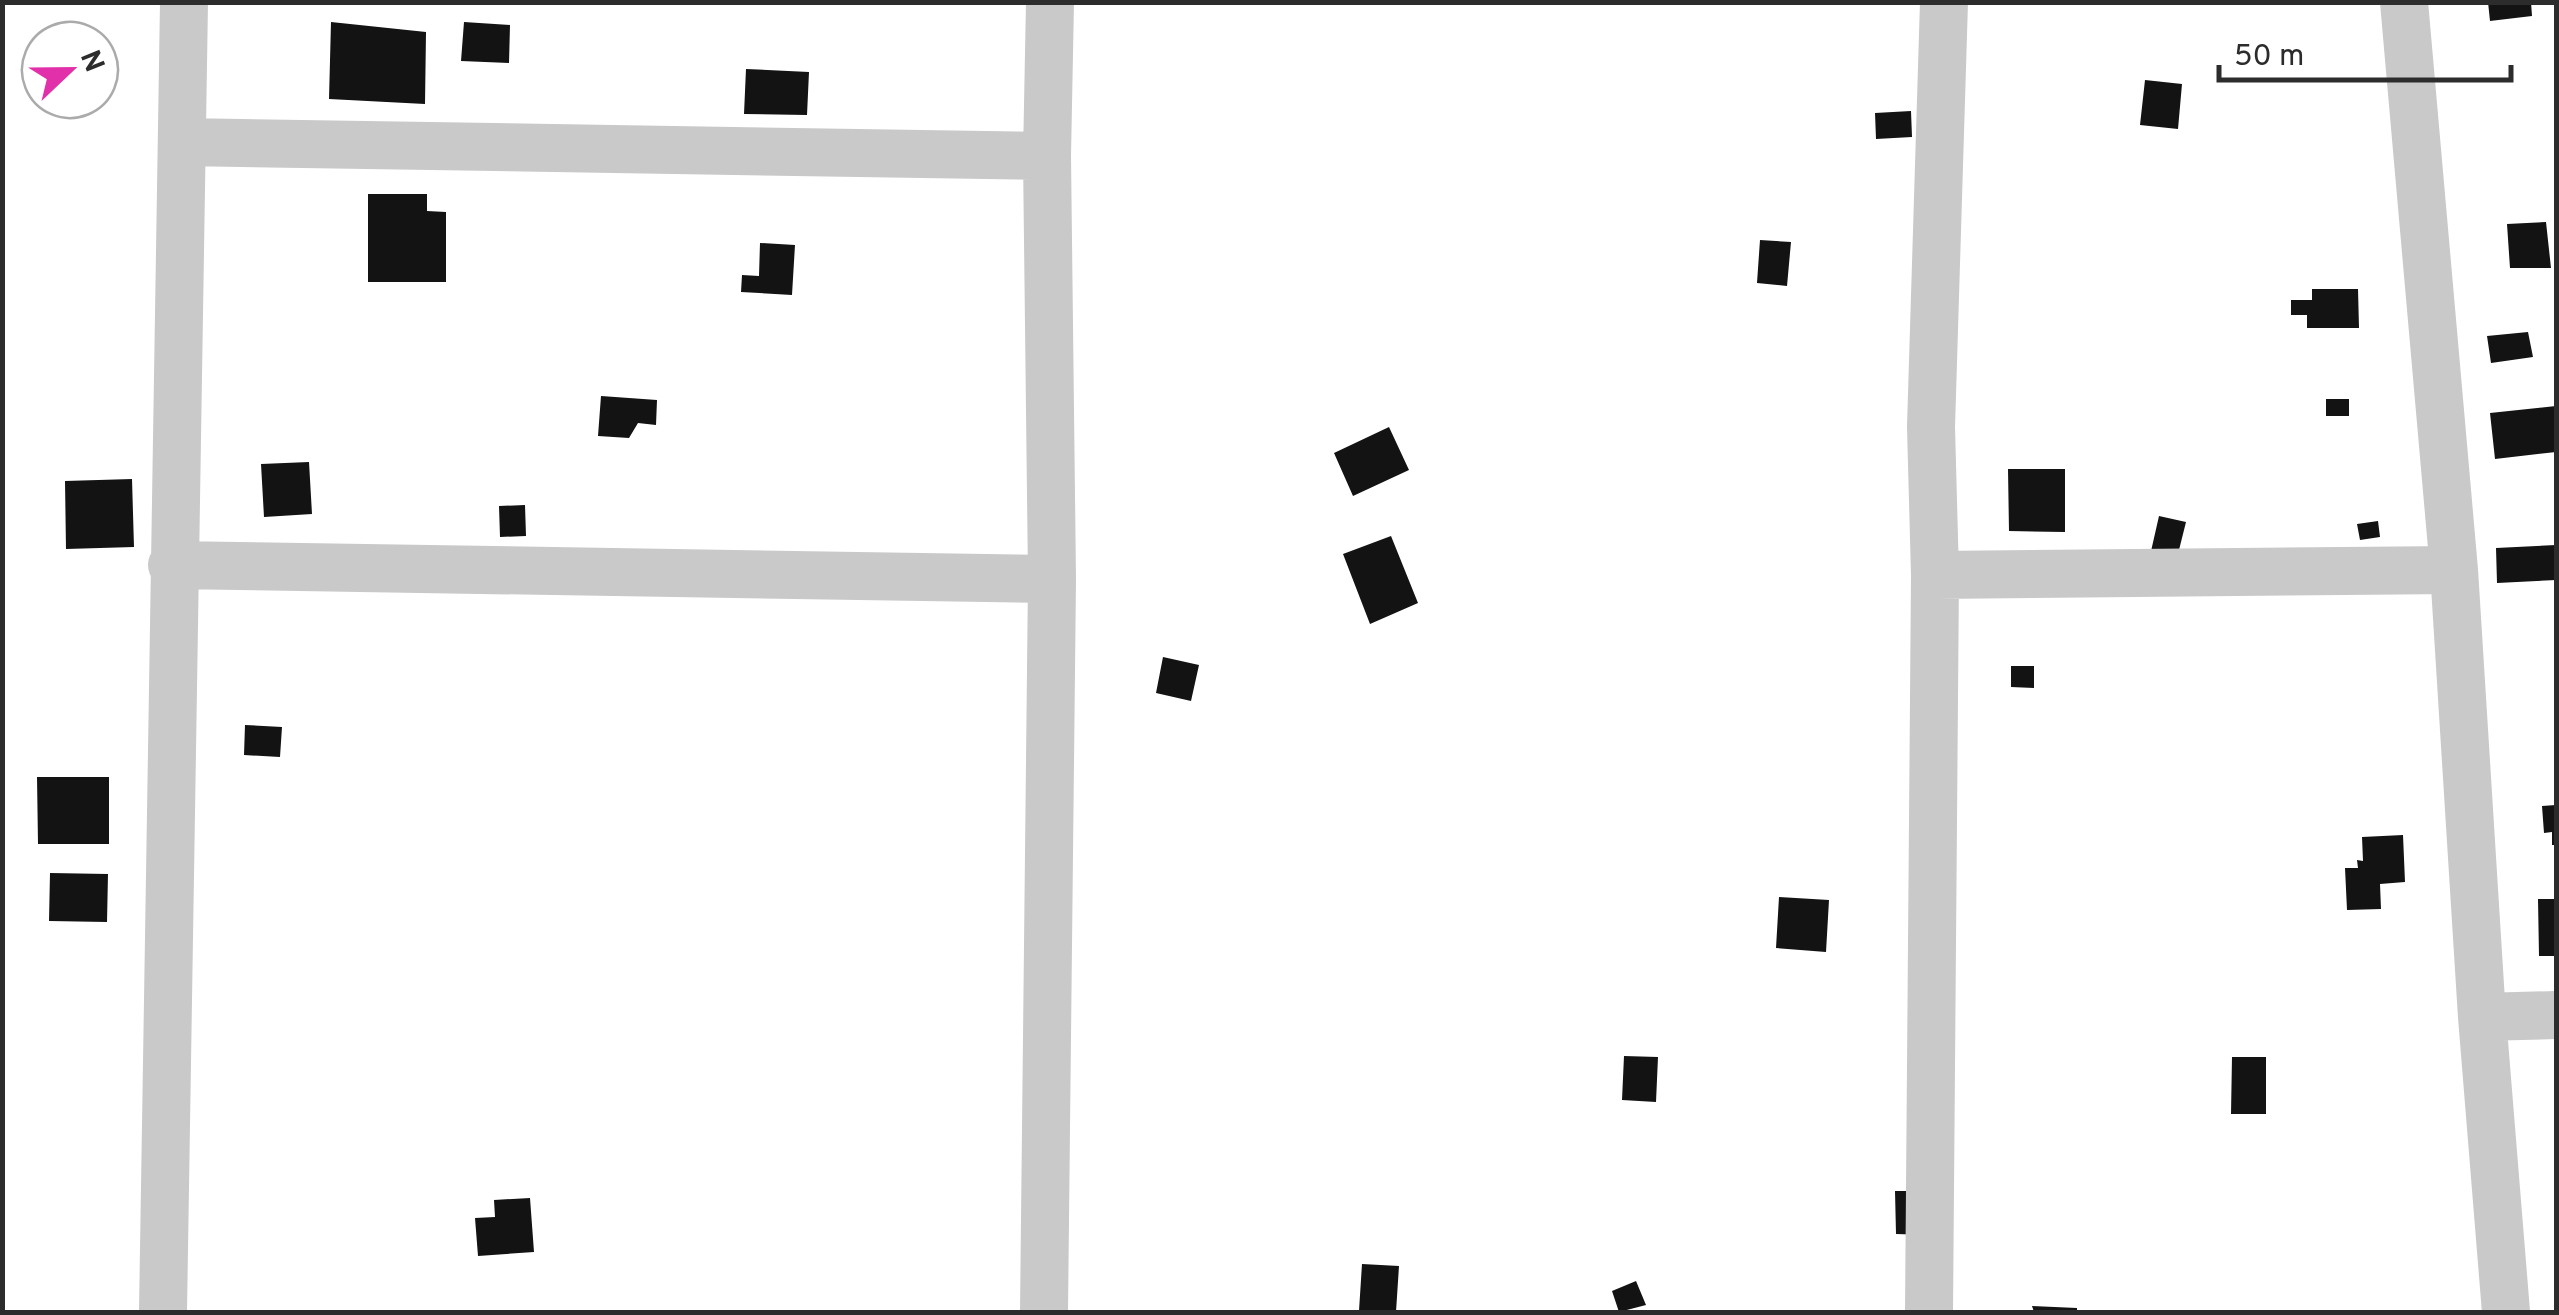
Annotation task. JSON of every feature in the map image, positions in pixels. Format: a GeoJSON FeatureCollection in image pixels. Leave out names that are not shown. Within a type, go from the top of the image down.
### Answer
{"type":"FeatureCollection","features":[{"type":"Feature","properties":{"kind":"street"},"geometry":{"type":"LineString","coordinates":[[163,1312],[184,2]]}},
{"type":"Feature","properties":{"kind":"street"},"geometry":{"type":"LineString","coordinates":[[1044,1312],[1052,578],[1047,156],[1050,2]]}},
{"type":"Feature","properties":{"kind":"street"},"geometry":{"type":"LineString","coordinates":[[1929,1312],[1932,427],[1944,2]]}},
{"type":"Feature","properties":{"kind":"street"},"geometry":{"type":"LineString","coordinates":[[2404,2],[2454,570],[2482,1018],[2506,1312]]}},
{"type":"Feature","properties":{"kind":"street"},"geometry":{"type":"LineString","coordinates":[[182,142],[1047,156]]}},
{"type":"Feature","properties":{"kind":"street"},"geometry":{"type":"LineString","coordinates":[[172,565],[1052,578]]}},
{"type":"Feature","properties":{"kind":"street"},"geometry":{"type":"LineString","coordinates":[[1934,575],[2454,570]]}},
{"type":"Feature","properties":{"kind":"street"},"geometry":{"type":"LineString","coordinates":[[2482,1018],[2556,1015]]}},
{"type":"Feature","properties":{"kind":"building"},"geometry":{"type":"Polygon","coordinates":[[[2488,2],[2531,2],[2532,16],[2490,21],[2488,2]]]}},
{"type":"Feature","properties":{"kind":"building"},"geometry":{"type":"Polygon","coordinates":[[[331,22],[426,32],[425,104],[329,99],[331,22]]]}},
{"type":"Feature","properties":{"kind":"building"},"geometry":{"type":"Polygon","coordinates":[[[464,22],[510,25],[509,63],[461,61],[464,22]]]}},
{"type":"Feature","properties":{"kind":"building"},"geometry":{"type":"Polygon","coordinates":[[[746,69],[809,72],[807,115],[744,114],[746,69]]]}},
{"type":"Feature","properties":{"kind":"building"},"geometry":{"type":"Polygon","coordinates":[[[2145,80],[2182,84],[2178,129],[2140,125],[2145,80]]]}},
{"type":"Feature","properties":{"kind":"building"},"geometry":{"type":"Polygon","coordinates":[[[1911,111],[1912,137],[1876,139],[1875,113],[1911,111]]]}},
{"type":"Feature","properties":{"kind":"building"},"geometry":{"type":"Polygon","coordinates":[[[368,194],[427,194],[427,211],[446,212],[446,282],[368,282],[368,194]]]}},
{"type":"Feature","properties":{"kind":"building"},"geometry":{"type":"Polygon","coordinates":[[[2546,222],[2551,268],[2510,268],[2507,224],[2546,222]]]}},
{"type":"Feature","properties":{"kind":"building"},"geometry":{"type":"Polygon","coordinates":[[[1760,240],[1791,242],[1787,286],[1757,283],[1760,240]]]}},
{"type":"Feature","properties":{"kind":"building"},"geometry":{"type":"Polygon","coordinates":[[[760,243],[795,245],[792,295],[741,292],[742,275],[759,276],[760,243]]]}},
{"type":"Feature","properties":{"kind":"building"},"geometry":{"type":"Polygon","coordinates":[[[2312,289],[2358,289],[2359,328],[2307,328],[2307,315],[2291,315],[2291,300],[2312,300],[2312,289]]]}},
{"type":"Feature","properties":{"kind":"building"},"geometry":{"type":"Polygon","coordinates":[[[2528,332],[2533,357],[2491,363],[2487,336],[2528,332]]]}},
{"type":"Feature","properties":{"kind":"building"},"geometry":{"type":"Polygon","coordinates":[[[601,396],[657,400],[656,425],[638,423],[629,438],[598,436],[601,396]]]}},
{"type":"Feature","properties":{"kind":"building"},"geometry":{"type":"Polygon","coordinates":[[[2326,399],[2349,399],[2349,416],[2326,416],[2326,399]]]}},
{"type":"Feature","properties":{"kind":"building"},"geometry":{"type":"Polygon","coordinates":[[[2556,406],[2556,452],[2495,459],[2490,413],[2556,406]]]}},
{"type":"Feature","properties":{"kind":"building"},"geometry":{"type":"Polygon","coordinates":[[[1389,427],[1409,470],[1353,496],[1334,453],[1389,427]]]}},
{"type":"Feature","properties":{"kind":"building"},"geometry":{"type":"Polygon","coordinates":[[[309,462],[312,514],[264,517],[261,464],[309,462]]]}},
{"type":"Feature","properties":{"kind":"building"},"geometry":{"type":"Polygon","coordinates":[[[2008,469],[2065,469],[2065,532],[2009,531],[2008,469]]]}},
{"type":"Feature","properties":{"kind":"building"},"geometry":{"type":"Polygon","coordinates":[[[132,479],[134,547],[66,549],[65,481],[132,479]]]}},
{"type":"Feature","properties":{"kind":"building"},"geometry":{"type":"Polygon","coordinates":[[[525,505],[526,536],[500,537],[499,506],[525,505]]]}},
{"type":"Feature","properties":{"kind":"building"},"geometry":{"type":"Polygon","coordinates":[[[2159,516],[2186,522],[2175,566],[2149,560],[2159,516]]]}},
{"type":"Feature","properties":{"kind":"building"},"geometry":{"type":"Polygon","coordinates":[[[2378,521],[2380,537],[2360,540],[2357,524],[2378,521]]]}},
{"type":"Feature","properties":{"kind":"building"},"geometry":{"type":"Polygon","coordinates":[[[1391,536],[1418,603],[1370,624],[1343,554],[1391,536]]]}},
{"type":"Feature","properties":{"kind":"building"},"geometry":{"type":"Polygon","coordinates":[[[2556,545],[2556,580],[2497,583],[2496,548],[2556,545]]]}},
{"type":"Feature","properties":{"kind":"building"},"geometry":{"type":"Polygon","coordinates":[[[1163,657],[1199,665],[1191,701],[1156,693],[1163,657]]]}},
{"type":"Feature","properties":{"kind":"building"},"geometry":{"type":"Polygon","coordinates":[[[2011,666],[2034,666],[2034,688],[2011,687],[2011,666]]]}},
{"type":"Feature","properties":{"kind":"building"},"geometry":{"type":"Polygon","coordinates":[[[245,725],[282,727],[280,757],[244,755],[245,725]]]}},
{"type":"Feature","properties":{"kind":"building"},"geometry":{"type":"Polygon","coordinates":[[[37,777],[109,777],[109,844],[38,844],[37,777]]]}},
{"type":"Feature","properties":{"kind":"building"},"geometry":{"type":"Polygon","coordinates":[[[2556,805],[2556,845],[2552,845],[2552,832],[2544,833],[2542,806],[2556,805]]]}},
{"type":"Feature","properties":{"kind":"building"},"geometry":{"type":"Polygon","coordinates":[[[2403,835],[2405,882],[2380,884],[2381,909],[2347,910],[2345,868],[2358,868],[2357,860],[2363,861],[2362,837],[2403,835]]]}},
{"type":"Feature","properties":{"kind":"building"},"geometry":{"type":"Polygon","coordinates":[[[50,873],[108,874],[107,922],[49,921],[50,873]]]}},
{"type":"Feature","properties":{"kind":"building"},"geometry":{"type":"Polygon","coordinates":[[[1779,897],[1829,900],[1826,952],[1776,948],[1779,897]]]}},
{"type":"Feature","properties":{"kind":"building"},"geometry":{"type":"Polygon","coordinates":[[[2538,899],[2556,899],[2556,956],[2539,956],[2538,899]]]}},
{"type":"Feature","properties":{"kind":"building"},"geometry":{"type":"Polygon","coordinates":[[[1624,1056],[1658,1057],[1656,1102],[1622,1100],[1624,1056]]]}},
{"type":"Feature","properties":{"kind":"building"},"geometry":{"type":"Polygon","coordinates":[[[2232,1057],[2266,1057],[2266,1114],[2231,1114],[2232,1057]]]}},
{"type":"Feature","properties":{"kind":"building"},"geometry":{"type":"Polygon","coordinates":[[[1895,1191],[1929,1191],[1929,1235],[1896,1234],[1895,1191]]]}},
{"type":"Feature","properties":{"kind":"building"},"geometry":{"type":"Polygon","coordinates":[[[530,1198],[534,1252],[478,1256],[475,1218],[495,1217],[494,1200],[530,1198]]]}},
{"type":"Feature","properties":{"kind":"building"},"geometry":{"type":"Polygon","coordinates":[[[1362,1264],[1399,1266],[1396,1312],[1359,1311],[1362,1264]]]}},
{"type":"Feature","properties":{"kind":"building"},"geometry":{"type":"Polygon","coordinates":[[[1636,1281],[1646,1305],[1619,1312],[1612,1291],[1636,1281]]]}},
{"type":"Feature","properties":{"kind":"building"},"geometry":{"type":"Polygon","coordinates":[[[2032,1306],[2077,1308],[2077,1312],[2034,1312],[2032,1306]]]}}]}
